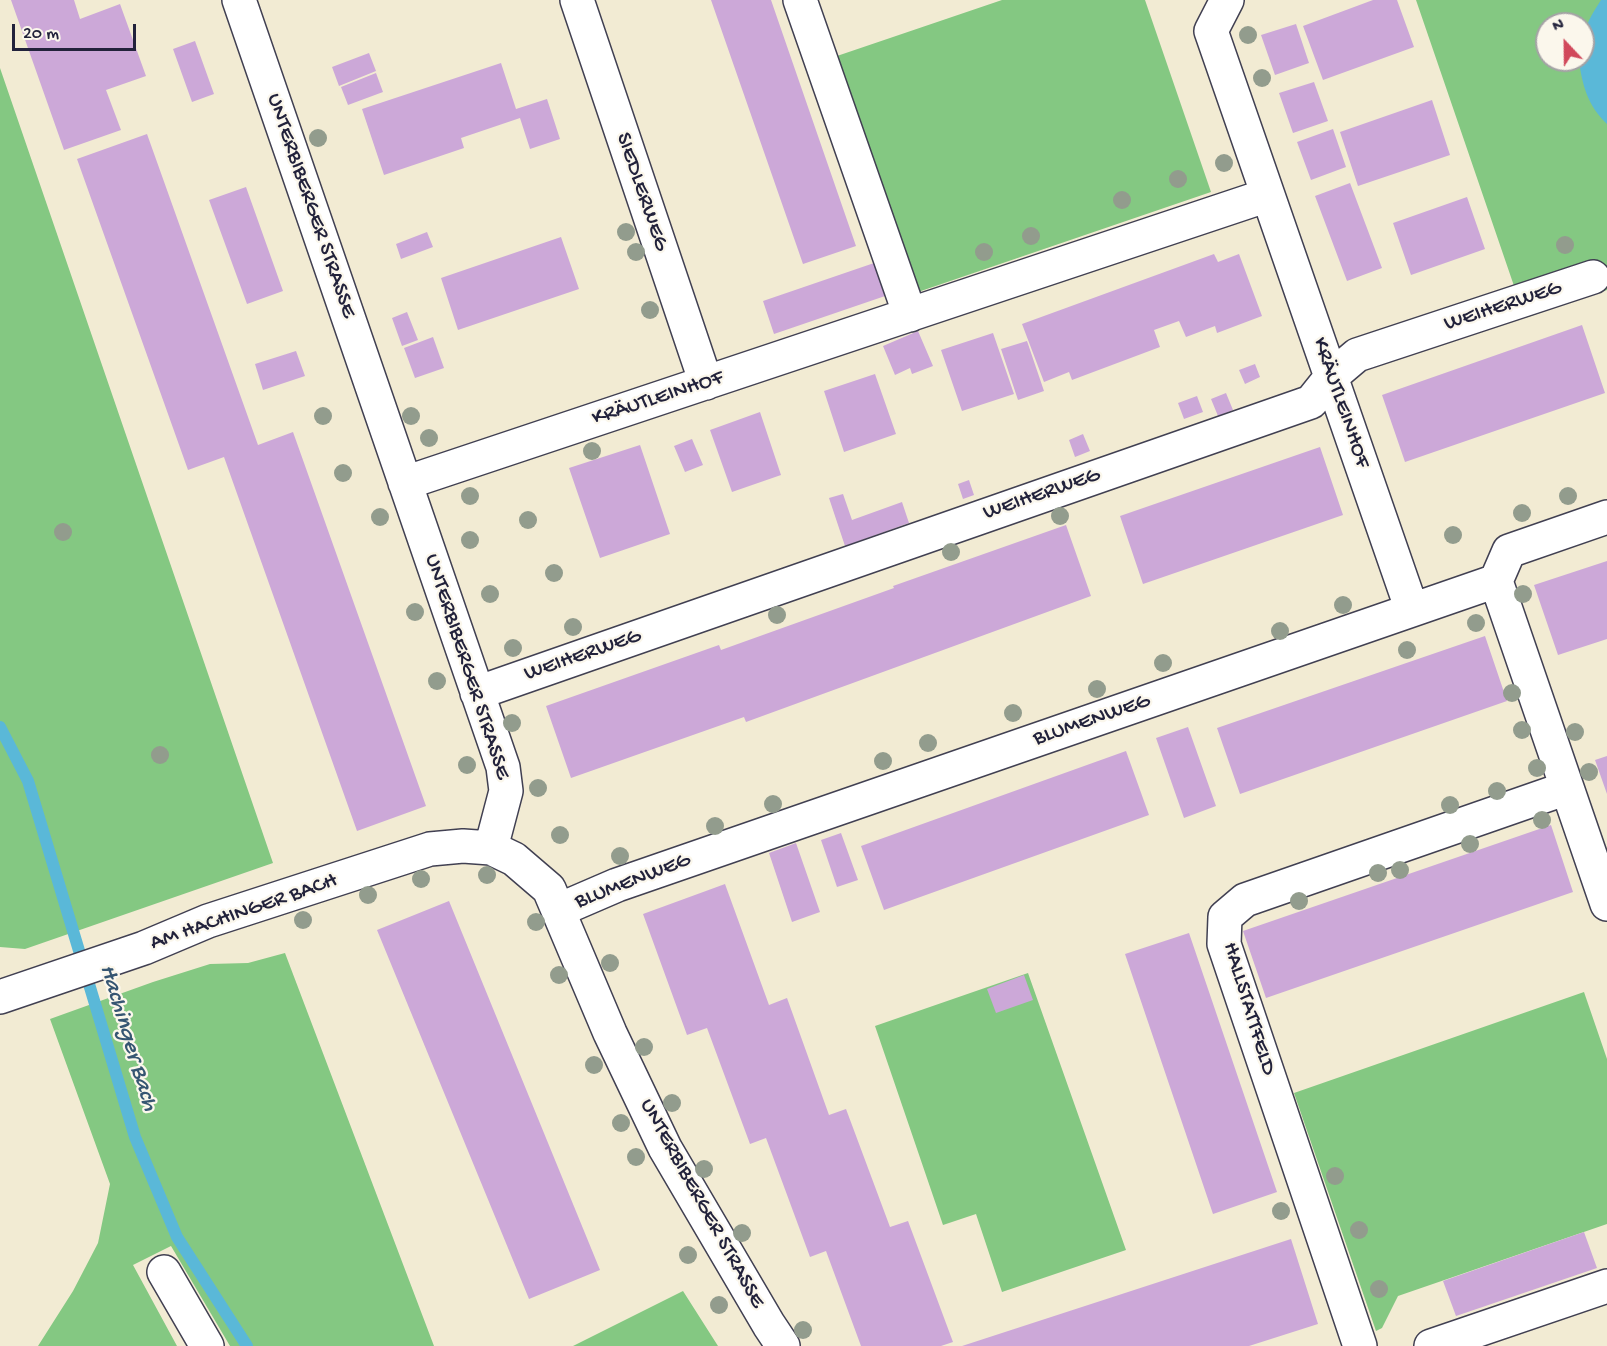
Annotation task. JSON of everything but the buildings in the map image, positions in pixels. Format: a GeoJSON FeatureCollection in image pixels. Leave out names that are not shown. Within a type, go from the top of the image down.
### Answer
{"type":"FeatureCollection","features":[{"type":"Feature","properties":{"kind":"street","name":"UNTERBIBERGER STRASSE"},"geometry":{"type":"LineString","coordinates":[[238,0],[503,767],[506,791],[491,848],[514,859],[549,889],[610,1033],[665,1148],[783,1346]]}},
{"type":"Feature","properties":{"kind":"street","name":"SIEDLERWEG"},"geometry":{"type":"LineString","coordinates":[[577,0],[706,383]]}},
{"type":"Feature","properties":{"kind":"street"},"geometry":{"type":"LineString","coordinates":[[800,0],[910,315]]}},
{"type":"Feature","properties":{"kind":"street","name":"KRÄUTLEINHOF"},"geometry":{"type":"LineString","coordinates":[[1227,0],[1211,31],[1412,610]]}},
{"type":"Feature","properties":{"kind":"street","name":"KRÄUTLEINHOF"},"geometry":{"type":"LineString","coordinates":[[405,483],[1268,195]]}},
{"type":"Feature","properties":{"kind":"street","name":"WEIHERWEG"},"geometry":{"type":"LineString","coordinates":[[477,693],[1311,402],[1331,377],[1357,355],[1593,277]]}},
{"type":"Feature","properties":{"kind":"street"},"geometry":{"type":"LineString","coordinates":[[1607,517],[1509,551],[1496,581],[1607,904]]}},
{"type":"Feature","properties":{"kind":"street","name":"BLUMENWEG"},"geometry":{"type":"LineString","coordinates":[[559,910],[617,885],[1496,581]]}},
{"type":"Feature","properties":{"kind":"street","name":"HALLSTATTFELD"},"geometry":{"type":"LineString","coordinates":[[1360,1346],[1224,944],[1224,917],[1245,900],[1567,788]]}},
{"type":"Feature","properties":{"kind":"street","name":"AM HACHINGER BACH"},"geometry":{"type":"LineString","coordinates":[[0,997],[144,948],[208,921],[430,849],[463,846],[491,848]]}},
{"type":"Feature","properties":{"kind":"street"},"geometry":{"type":"LineString","coordinates":[[164,1272],[207,1346]]}},
{"type":"Feature","properties":{"kind":"street"},"geometry":{"type":"LineString","coordinates":[[1431,1346],[1607,1286]]}},
{"type":"Feature","properties":{"kind":"green space"},"geometry":{"type":"Polygon","coordinates":[[[1002,0],[1145,0],[1211,192],[918,292],[837,56],[1002,0]]]}},
{"type":"Feature","properties":{"kind":"green space"},"geometry":{"type":"Polygon","coordinates":[[[1416,0],[1607,0],[1607,290],[1525,318],[1416,0]]]}},
{"type":"Feature","properties":{"kind":"green space"},"geometry":{"type":"Polygon","coordinates":[[[0,68],[273,863],[25,949],[0,947],[0,68]]]}},
{"type":"Feature","properties":{"kind":"green space"},"geometry":{"type":"Polygon","coordinates":[[[285,953],[434,1346],[230,1346],[171,1246],[133,1265],[177,1346],[38,1346],[73,1291],[98,1243],[110,1184],[50,1019],[210,964],[248,963],[285,953]]]}},
{"type":"Feature","properties":{"kind":"green space"},"geometry":{"type":"Polygon","coordinates":[[[1028,973],[1126,1250],[1002,1292],[976,1214],[943,1225],[875,1026],[1028,973]]]}},
{"type":"Feature","properties":{"kind":"green space"},"geometry":{"type":"Polygon","coordinates":[[[1584,992],[1607,1059],[1607,1224],[1398,1296],[1382,1328],[1376,1331],[1294,1093],[1584,992]]]}},
{"type":"Feature","properties":{"kind":"green space"},"geometry":{"type":"Polygon","coordinates":[[[683,1291],[718,1346],[573,1346],[683,1291]]]}},
{"type":"Feature","properties":{"kind":"water"},"geometry":{"type":"Polygon","coordinates":[[[1601,0],[1607,0],[1607,124],[1595,110],[1587,95],[1581,72],[1595,72],[1594,12],[1601,0]]]}},
{"type":"Feature","properties":{"kind":"waterway","name":"Hachinger Bach"},"geometry":{"type":"LineString","coordinates":[[0,727],[28,781],[135,1137],[177,1237],[247,1346]]}}]}
